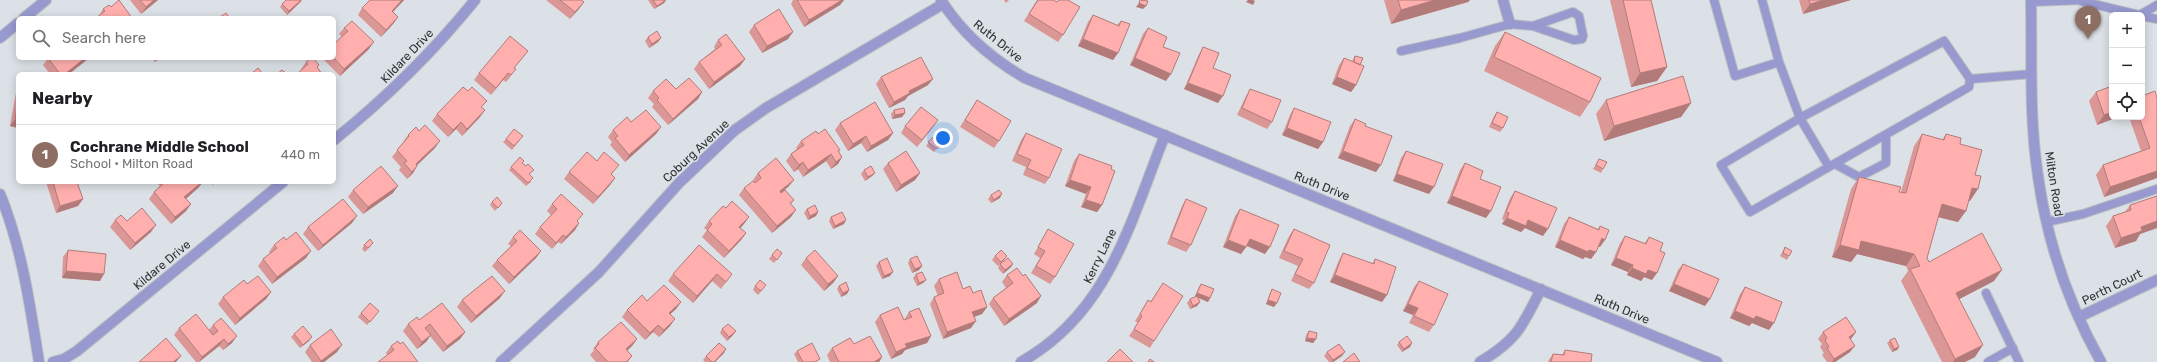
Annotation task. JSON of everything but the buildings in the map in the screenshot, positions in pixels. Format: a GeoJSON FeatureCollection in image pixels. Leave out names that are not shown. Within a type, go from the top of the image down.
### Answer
{"type":"FeatureCollection","features":[{"type":"Feature","properties":{"kind":"street"},"geometry":{"type":"LineString","coordinates":[[26,16],[46,0]]}},
{"type":"Feature","properties":{"kind":"street","name":"Kildare Drive"},"geometry":{"type":"LineString","coordinates":[[336,138],[394,90],[475,0]]}},
{"type":"Feature","properties":{"kind":"street"},"geometry":{"type":"LineString","coordinates":[[1503,0],[1510,24]]}},
{"type":"Feature","properties":{"kind":"street","name":"Milton Road"},"geometry":{"type":"LineString","coordinates":[[2031,1],[2034,141],[2046,222],[2058,266],[2098,361]]}},
{"type":"Feature","properties":{"kind":"street","name":"Ruth Drive"},"geometry":{"type":"LineString","coordinates":[[942,2],[966,34],[1009,69],[1025,78],[1717,362]]}},
{"type":"Feature","properties":{"kind":"street","name":"Coburg Avenue"},"geometry":{"type":"LineString","coordinates":[[501,362],[599,272],[679,183],[735,130],[773,104],[942,2]]}},
{"type":"Feature","properties":{"kind":"street"},"geometry":{"type":"LineString","coordinates":[[0,38],[16,25]]}},
{"type":"Feature","properties":{"kind":"street","name":"Kerry Lane"},"geometry":{"type":"LineString","coordinates":[[1021,362],[1039,352],[1068,329],[1103,283],[1165,135]]}},
{"type":"Feature","properties":{"kind":"street","name":"Kildare Drive"},"geometry":{"type":"LineString","coordinates":[[53,362],[64,359],[77,351],[281,184]]}},
{"type":"Feature","properties":{"kind":"street"},"geometry":{"type":"LineString","coordinates":[[0,194],[15,237],[24,273],[39,362]]}},
{"type":"Feature","properties":{"kind":"street","name":"Perth Court"},"geometry":{"type":"LineString","coordinates":[[2079,317],[2157,280]]}},
{"type":"Feature","properties":{"kind":"street"},"geometry":{"type":"LineString","coordinates":[[1480,362],[1510,341],[1522,328],[1541,290]]}},
{"type":"Feature","properties":{"kind":"lane"},"geometry":{"type":"LineString","coordinates":[[1714,0],[1735,76],[1779,62]]}},
{"type":"Feature","properties":{"kind":"lane"},"geometry":{"type":"LineString","coordinates":[[1762,0],[1779,62],[1800,118],[1832,165],[1859,177],[1886,163],[1886,135]]}},
{"type":"Feature","properties":{"kind":"lane"},"geometry":{"type":"LineString","coordinates":[[2031,1],[2082,1],[2128,12]]}},
{"type":"Feature","properties":{"kind":"lane"},"geometry":{"type":"LineString","coordinates":[[2145,12],[2157,5]]}},
{"type":"Feature","properties":{"kind":"lane"},"geometry":{"type":"LineString","coordinates":[[1401,52],[1510,24],[1533,26],[1574,40],[1582,39],[1583,36],[1579,16],[1573,12],[1533,26]]}},
{"type":"Feature","properties":{"kind":"lane"},"geometry":{"type":"LineString","coordinates":[[2145,16],[2157,19]]}},
{"type":"Feature","properties":{"kind":"lane"},"geometry":{"type":"LineString","coordinates":[[1944,40],[1970,78],[1969,88],[1750,212],[1721,165],[1800,118],[1944,40]]}},
{"type":"Feature","properties":{"kind":"lane"},"geometry":{"type":"LineString","coordinates":[[1970,78],[2032,74]]}},
{"type":"Feature","properties":{"kind":"lane"},"geometry":{"type":"LineString","coordinates":[[2046,222],[2083,214],[2157,188]]}},
{"type":"Feature","properties":{"kind":"lane"},"geometry":{"type":"LineString","coordinates":[[1986,293],[2019,362]]}},
{"type":"Feature","properties":{"kind":"lane"},"geometry":{"type":"LineString","coordinates":[[1988,362],[2013,348]]}},
{"type":"Feature","properties":{"kind":"place","name":"Cochrane Middle School"},"geometry":{"type":"Point","coordinates":[2088,39]}}]}
